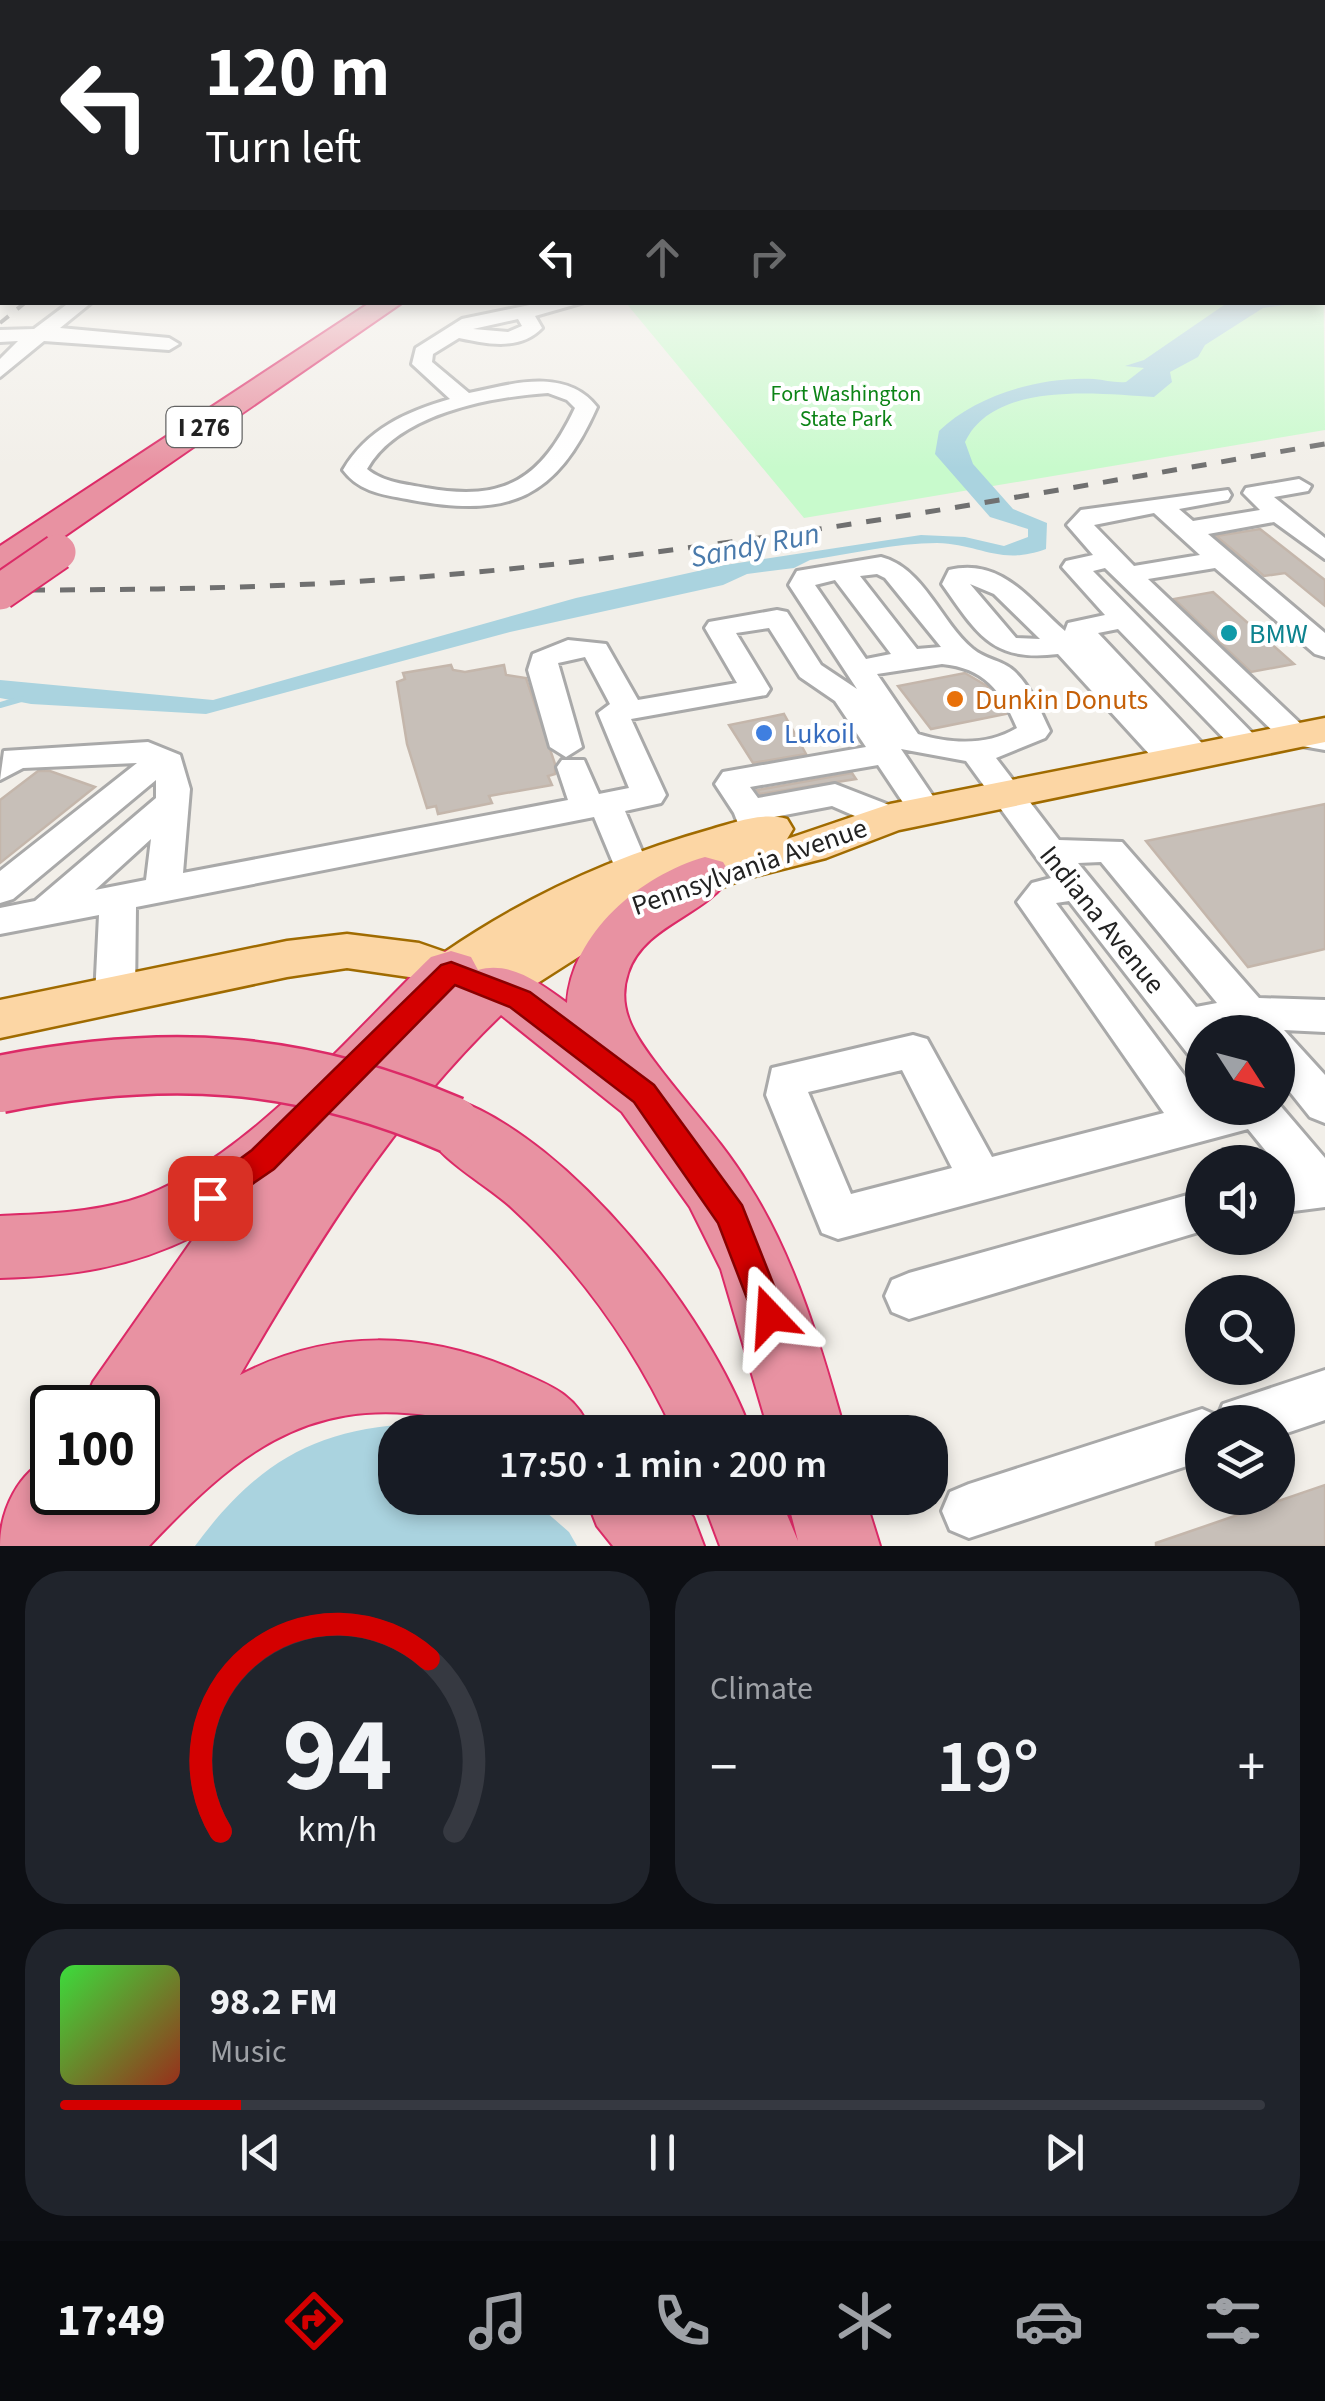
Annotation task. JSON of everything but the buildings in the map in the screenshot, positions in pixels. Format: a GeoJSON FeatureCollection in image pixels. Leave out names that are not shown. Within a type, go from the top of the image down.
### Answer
{"type":"FeatureCollection","features":[{"type":"Feature","properties":{"kind":"highway","name":"I 276"},"geometry":{"type":"LineString","coordinates":[[9,557],[357,324]]}},
{"type":"Feature","properties":{"kind":"highway","name":"I 276"},"geometry":{"type":"LineString","coordinates":[[0,592],[388,324]]}},
{"type":"Feature","properties":{"kind":"highway"},"geometry":{"type":"LineString","coordinates":[[705,875],[629,928],[600,976],[594,1002],[601,1027],[644,1094],[731,1215],[762,1293],[801,1415]]}},
{"type":"Feature","properties":{"kind":"highway"},"geometry":{"type":"LineString","coordinates":[[472,979],[552,1022],[644,1094]]}},
{"type":"Feature","properties":{"kind":"highway"},"geometry":{"type":"LineString","coordinates":[[0,1247],[47,1248],[106,1240],[192,1209],[263,1159],[333,1093],[472,979]]}},
{"type":"Feature","properties":{"kind":"highway"},"geometry":{"type":"LineString","coordinates":[[160,1441],[362,1128],[434,1040],[472,979]]}},
{"type":"Feature","properties":{"kind":"highway"},"geometry":{"type":"LineString","coordinates":[[0,1084],[96,1068],[226,1062],[312,1074],[410,1104],[452,1125],[513,1166],[588,1236],[660,1331],[704,1415]]}},
{"type":"Feature","properties":{"kind":"highway"},"geometry":{"type":"LineString","coordinates":[[136,1385],[333,1093]]}},
{"type":"Feature","properties":{"kind":"highway"},"geometry":{"type":"LineString","coordinates":[[93,1546],[162,1474],[212,1434],[268,1402],[328,1380],[385,1373],[459,1383],[525,1415]]}},
{"type":"Feature","properties":{"kind":"highway"},"geometry":{"type":"LineString","coordinates":[[27,1546],[47,1515]]}},
{"type":"Feature","properties":{"kind":"highway"},"geometry":{"type":"LineString","coordinates":[[93,1546],[112,1515]]}},
{"type":"Feature","properties":{"kind":"highway"},"geometry":{"type":"LineString","coordinates":[[639,1515],[664,1546]]}},
{"type":"Feature","properties":{"kind":"highway"},"geometry":{"type":"LineString","coordinates":[[747,1515],[760,1546]]}},
{"type":"Feature","properties":{"kind":"highway"},"geometry":{"type":"LineString","coordinates":[[831,1515],[840,1546]]}},
{"type":"Feature","properties":{"kind":"main road","name":"Pennsylvania Avenue"},"geometry":{"type":"LineString","coordinates":[[472,979],[549,906],[631,868],[754,822],[796,824],[908,814],[1315,735]]}},
{"type":"Feature","properties":{"kind":"main road","name":"Pennsylvania Avenue"},"geometry":{"type":"LineString","coordinates":[[472,979],[614,912],[705,875],[811,848],[908,814]]}},
{"type":"Feature","properties":{"kind":"main road"},"geometry":{"type":"LineString","coordinates":[[0,1019],[347,950],[393,954],[472,979]]}},
{"type":"Feature","properties":{"kind":"street"},"geometry":{"type":"LineString","coordinates":[[0,371],[55,324]]}},
{"type":"Feature","properties":{"kind":"street"},"geometry":{"type":"LineString","coordinates":[[466,402],[421,360],[423,352],[468,324]]}},
{"type":"Feature","properties":{"kind":"street"},"geometry":{"type":"LineString","coordinates":[[0,336],[37,338],[71,334],[170,344]]}},
{"type":"Feature","properties":{"kind":"street"},"geometry":{"type":"LineString","coordinates":[[523,381],[562,390],[580,398],[586,406],[571,444],[544,477],[522,491],[495,499],[450,500],[372,483],[357,474],[358,460],[401,425],[466,402],[523,381]]}},
{"type":"Feature","properties":{"kind":"street"},"geometry":{"type":"LineString","coordinates":[[1299,486],[1255,494],[1325,551]]}},
{"type":"Feature","properties":{"kind":"street"},"geometry":{"type":"LineString","coordinates":[[1219,494],[1090,515],[1080,525],[1119,567],[1315,735]]}},
{"type":"Feature","properties":{"kind":"street"},"geometry":{"type":"LineString","coordinates":[[1159,505],[1325,648]]}},
{"type":"Feature","properties":{"kind":"street"},"geometry":{"type":"LineString","coordinates":[[1188,530],[1279,514]]}},
{"type":"Feature","properties":{"kind":"street"},"geometry":{"type":"LineString","coordinates":[[1221,559],[1075,568],[1250,746]]}},
{"type":"Feature","properties":{"kind":"street"},"geometry":{"type":"LineString","coordinates":[[860,669],[909,658],[961,653],[983,662],[1003,680],[1028,714],[1034,731],[1021,742],[976,751],[935,751],[907,741],[802,585],[806,576],[881,565],[894,572],[961,653]]}},
{"type":"Feature","properties":{"kind":"street"},"geometry":{"type":"LineString","coordinates":[[841,570],[909,658]]}},
{"type":"Feature","properties":{"kind":"street"},"geometry":{"type":"LineString","coordinates":[[567,747],[622,714],[755,689],[719,628],[777,618],[810,671],[846,695],[887,753],[908,814]]}},
{"type":"Feature","properties":{"kind":"street"},"geometry":{"type":"LineString","coordinates":[[1124,619],[1078,629],[1186,758]]}},
{"type":"Feature","properties":{"kind":"street"},"geometry":{"type":"LineString","coordinates":[[1065,645],[1186,758]]}},
{"type":"Feature","properties":{"kind":"street"},"geometry":{"type":"LineString","coordinates":[[0,921],[163,892],[596,806],[649,795],[602,655],[587,648],[570,648],[543,660],[567,747],[596,806],[631,868]]}},
{"type":"Feature","properties":{"kind":"street","name":"Indiana Avenue"},"geometry":{"type":"LineString","coordinates":[[976,751],[1003,794],[1185,1022]]}},
{"type":"Feature","properties":{"kind":"street"},"geometry":{"type":"LineString","coordinates":[[0,770],[16,758],[148,752],[169,762],[173,802],[163,892]]}},
{"type":"Feature","properties":{"kind":"street"},"geometry":{"type":"LineString","coordinates":[[754,822],[731,784],[735,778],[887,753]]}},
{"type":"Feature","properties":{"kind":"street"},"geometry":{"type":"LineString","coordinates":[[0,890],[162,759]]}},
{"type":"Feature","properties":{"kind":"street"},"geometry":{"type":"LineString","coordinates":[[46,912],[173,802]]}},
{"type":"Feature","properties":{"kind":"street"},"geometry":{"type":"LineString","coordinates":[[1049,852],[1110,850],[1249,1015]]}},
{"type":"Feature","properties":{"kind":"street"},"geometry":{"type":"LineString","coordinates":[[1077,887],[1044,892],[1036,902],[1185,1108]]}},
{"type":"Feature","properties":{"kind":"street"},"geometry":{"type":"LineString","coordinates":[[115,997],[118,900]]}},
{"type":"Feature","properties":{"kind":"street"},"geometry":{"type":"LineString","coordinates":[[1295,1019],[1325,1016]]}},
{"type":"Feature","properties":{"kind":"street"},"geometry":{"type":"LineString","coordinates":[[978,1177],[913,1051],[787,1080],[787,1095],[838,1218],[978,1177],[1186,1125]]}},
{"type":"Feature","properties":{"kind":"street"},"geometry":{"type":"LineString","coordinates":[[1295,1068],[1325,1104]]}},
{"type":"Feature","properties":{"kind":"street"},"geometry":{"type":"LineString","coordinates":[[1271,1125],[1324,1187]]}},
{"type":"Feature","properties":{"kind":"street"},"geometry":{"type":"LineString","coordinates":[[1295,1191],[1324,1187]]}},
{"type":"Feature","properties":{"kind":"street"},"geometry":{"type":"LineString","coordinates":[[909,1296],[1185,1216]]}},
{"type":"Feature","properties":{"kind":"street"},"geometry":{"type":"LineString","coordinates":[[1294,1405],[1325,1395]]}},
{"type":"Feature","properties":{"kind":"street"},"geometry":{"type":"LineString","coordinates":[[969,1511],[1185,1441]]}},
{"type":"Feature","properties":{"kind":"green space","name":"Fort Washington State Park"},"geometry":{"type":"Polygon","coordinates":[[[644,324],[1324,324],[1325,430],[804,518],[644,324]]]}},
{"type":"Feature","properties":{"kind":"water"},"geometry":{"type":"Polygon","coordinates":[[[1196,324],[1238,324],[1205,345],[1198,357],[1170,372],[1172,382],[1154,397],[1078,394],[1023,400],[999,408],[979,422],[965,442],[973,464],[1013,509],[1047,523],[1046,549],[1030,554],[1003,555],[952,544],[921,543],[810,560],[794,568],[747,574],[723,585],[510,632],[206,714],[31,704],[0,698],[0,680],[213,700],[576,598],[725,565],[921,535],[965,537],[1004,546],[1028,537],[1028,529],[990,517],[935,454],[939,431],[972,407],[1011,390],[1074,379],[1126,382],[1144,368],[1125,366],[1144,360],[1196,324]]]}},
{"type":"Feature","properties":{"kind":"water"},"geometry":{"type":"Polygon","coordinates":[[[378,1427],[378,1515],[550,1515],[569,1532],[577,1546],[195,1546],[217,1518],[264,1473],[316,1443],[378,1427]]]}},
{"type":"Feature","properties":{"kind":"waterway"},"geometry":{"type":"LineString","coordinates":[[0,705],[21,699]]}},
{"type":"Feature","properties":{"kind":"railway"},"geometry":{"type":"LineString","coordinates":[[0,590],[332,583],[581,561],[954,508],[1325,444]]}},
{"type":"Feature","properties":{"kind":"place","name":"BMW"},"geometry":{"type":"Point","coordinates":[1229,633]}},
{"type":"Feature","properties":{"kind":"place","name":"Dunkin Donuts"},"geometry":{"type":"Point","coordinates":[955,699]}},
{"type":"Feature","properties":{"kind":"place","name":"Lukoil"},"geometry":{"type":"Point","coordinates":[764,733]}},
{"type":"Feature","properties":{"kind":"route"},"geometry":{"type":"LineString","coordinates":[[210,1198],[263,1159],[451,972],[520,999],[644,1094],[731,1215],[770,1316]]}},
{"type":"Feature","properties":{"kind":"water label","name":"Sandy Run"},"geometry":{"type":"Point","coordinates":[755,545]}}]}
